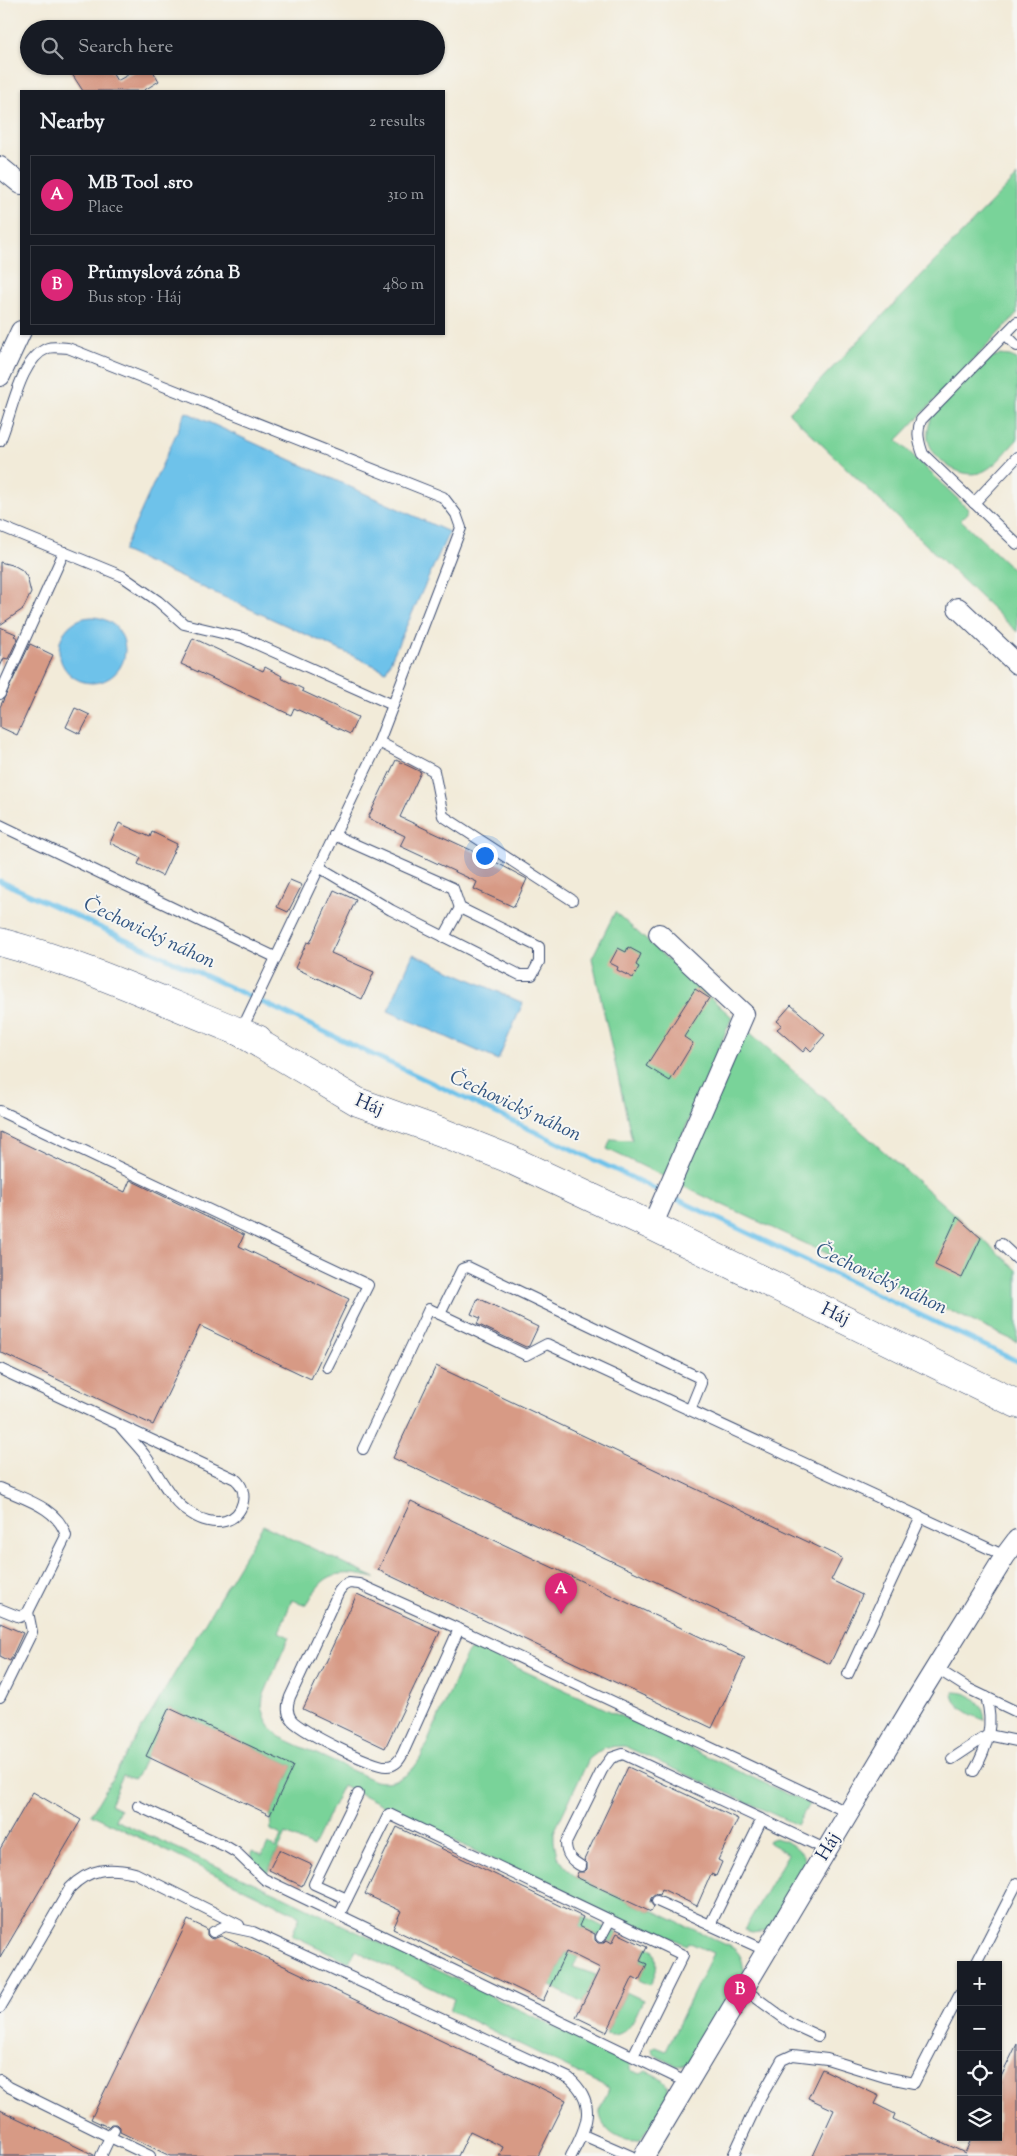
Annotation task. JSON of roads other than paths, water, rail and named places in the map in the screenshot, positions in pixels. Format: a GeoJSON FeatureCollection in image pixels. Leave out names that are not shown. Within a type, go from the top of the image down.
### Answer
{"type":"FeatureCollection","features":[{"type":"Feature","properties":{"kind":"main road","name":"Háj"},"geometry":{"type":"LineString","coordinates":[[0,942],[246,1021],[358,1082],[478,1140],[507,1158],[652,1226],[1017,1404]]}},
{"type":"Feature","properties":{"kind":"street"},"geometry":{"type":"LineString","coordinates":[[0,167],[20,183]]}},
{"type":"Feature","properties":{"kind":"street"},"geometry":{"type":"LineString","coordinates":[[0,376],[20,333]]}},
{"type":"Feature","properties":{"kind":"street"},"geometry":{"type":"LineString","coordinates":[[958,608],[1017,664]]}},
{"type":"Feature","properties":{"kind":"street"},"geometry":{"type":"LineString","coordinates":[[652,1226],[744,1014],[659,934]]}},
{"type":"Feature","properties":{"kind":"street","name":"Háj"},"geometry":{"type":"LineString","coordinates":[[644,2156],[936,1668],[1005,1556],[1017,1540]]}},
{"type":"Feature","properties":{"kind":"lane"},"geometry":{"type":"LineString","coordinates":[[1017,322],[921,420],[918,427],[919,441],[924,454],[1017,544]]}},
{"type":"Feature","properties":{"kind":"lane"},"geometry":{"type":"LineString","coordinates":[[1005,334],[1017,346]]}},
{"type":"Feature","properties":{"kind":"lane"},"geometry":{"type":"LineString","coordinates":[[0,441],[26,369],[36,356],[49,347],[68,348],[443,497],[456,514],[460,528],[379,742],[246,1021]]}},
{"type":"Feature","properties":{"kind":"lane"},"geometry":{"type":"LineString","coordinates":[[974,503],[1017,457]]}},
{"type":"Feature","properties":{"kind":"lane"},"geometry":{"type":"LineString","coordinates":[[0,526],[122,576],[158,601],[184,624],[243,638],[393,705]]}},
{"type":"Feature","properties":{"kind":"lane"},"geometry":{"type":"LineString","coordinates":[[0,694],[64,552]]}},
{"type":"Feature","properties":{"kind":"lane"},"geometry":{"type":"LineString","coordinates":[[379,742],[434,771],[443,816],[572,900]]}},
{"type":"Feature","properties":{"kind":"lane"},"geometry":{"type":"LineString","coordinates":[[0,825],[275,958]]}},
{"type":"Feature","properties":{"kind":"lane"},"geometry":{"type":"LineString","coordinates":[[318,867],[391,910],[520,975],[532,975],[539,962],[539,947],[460,908],[453,888],[334,835]]}},
{"type":"Feature","properties":{"kind":"lane"},"geometry":{"type":"LineString","coordinates":[[444,937],[460,908]]}},
{"type":"Feature","properties":{"kind":"lane"},"geometry":{"type":"LineString","coordinates":[[0,1111],[368,1285],[326,1367]]}},
{"type":"Feature","properties":{"kind":"lane"},"geometry":{"type":"LineString","coordinates":[[1001,1244],[1017,1258]]}},
{"type":"Feature","properties":{"kind":"lane"},"geometry":{"type":"LineString","coordinates":[[440,1314],[462,1269],[468,1267],[698,1377],[701,1383],[690,1410]]}},
{"type":"Feature","properties":{"kind":"lane"},"geometry":{"type":"LineString","coordinates":[[363,1450],[429,1309],[526,1355],[547,1344],[1005,1556]]}},
{"type":"Feature","properties":{"kind":"lane"},"geometry":{"type":"LineString","coordinates":[[0,1369],[235,1479],[240,1484],[244,1493],[243,1503],[238,1513],[226,1521],[214,1522],[186,1511],[170,1493],[145,1455],[119,1425]]}},
{"type":"Feature","properties":{"kind":"lane"},"geometry":{"type":"LineString","coordinates":[[0,1488],[56,1516],[64,1526],[66,1536],[28,1612],[20,1617],[0,1609]]}},
{"type":"Feature","properties":{"kind":"lane"},"geometry":{"type":"LineString","coordinates":[[848,1674],[921,1517]]}},
{"type":"Feature","properties":{"kind":"lane"},"geometry":{"type":"LineString","coordinates":[[459,1628],[402,1755],[393,1765],[386,1767],[375,1764],[304,1731],[290,1718],[288,1710],[290,1697],[339,1591],[346,1584],[359,1584],[459,1628],[849,1813]]}},
{"type":"Feature","properties":{"kind":"lane"},"geometry":{"type":"LineString","coordinates":[[0,1697],[32,1632],[28,1612]]}},
{"type":"Feature","properties":{"kind":"lane"},"geometry":{"type":"LineString","coordinates":[[936,1668],[986,1697],[1017,1712]]}},
{"type":"Feature","properties":{"kind":"lane"},"geometry":{"type":"LineString","coordinates":[[974,1771],[986,1748],[991,1723],[986,1697]]}},
{"type":"Feature","properties":{"kind":"lane"},"geometry":{"type":"LineString","coordinates":[[952,1759],[988,1735],[1017,1741]]}},
{"type":"Feature","properties":{"kind":"lane"},"geometry":{"type":"LineString","coordinates":[[581,1866],[570,1858],[566,1843],[602,1770],[612,1758],[618,1755],[628,1755],[827,1850]]}},
{"type":"Feature","properties":{"kind":"lane"},"geometry":{"type":"LineString","coordinates":[[347,1899],[310,1882],[358,1794]]}},
{"type":"Feature","properties":{"kind":"lane"},"geometry":{"type":"LineString","coordinates":[[138,1806],[227,1847],[264,1879],[688,2083]]}},
{"type":"Feature","properties":{"kind":"lane"},"geometry":{"type":"LineString","coordinates":[[339,1915],[389,1814],[650,1939],[683,1955],[633,2056]]}},
{"type":"Feature","properties":{"kind":"lane"},"geometry":{"type":"LineString","coordinates":[[710,1925],[762,1819]]}},
{"type":"Feature","properties":{"kind":"lane"},"geometry":{"type":"LineString","coordinates":[[0,2008],[70,1888],[79,1878],[90,1872],[102,1869],[119,1869],[134,1873],[253,1932],[569,2078],[583,2092],[586,2100],[587,2115],[583,2135],[571,2156]]}},
{"type":"Feature","properties":{"kind":"lane"},"geometry":{"type":"LineString","coordinates":[[977,1961],[1017,1883]]}},
{"type":"Feature","properties":{"kind":"lane"},"geometry":{"type":"LineString","coordinates":[[656,1901],[767,1951]]}},
{"type":"Feature","properties":{"kind":"lane"},"geometry":{"type":"LineString","coordinates":[[601,1937],[610,1920]]}},
{"type":"Feature","properties":{"kind":"lane"},"geometry":{"type":"LineString","coordinates":[[213,1932],[225,1926],[253,1932]]}},
{"type":"Feature","properties":{"kind":"lane"},"geometry":{"type":"LineString","coordinates":[[744,1989],[792,2024],[818,2036]]}},
{"type":"Feature","properties":{"kind":"lane"},"geometry":{"type":"LineString","coordinates":[[733,2156],[757,2104],[782,2060],[793,2055],[827,2059],[885,2077],[914,2083],[957,2000]]}},
{"type":"Feature","properties":{"kind":"lane"},"geometry":{"type":"LineString","coordinates":[[0,2080],[9,2087],[112,2133],[150,2156]]}},
{"type":"Feature","properties":{"kind":"lane"},"geometry":{"type":"LineString","coordinates":[[101,2156],[112,2133]]}},
{"type":"Feature","properties":{"kind":"lane"},"geometry":{"type":"LineString","coordinates":[[583,2135],[631,2156]]}},
{"type":"Feature","properties":{"kind":"water"},"geometry":{"type":"Polygon","coordinates":[[[186,412],[449,532],[386,671],[123,551],[186,412]]]}},
{"type":"Feature","properties":{"kind":"water"},"geometry":{"type":"Polygon","coordinates":[[[92,617],[104,620],[115,627],[122,638],[125,650],[122,662],[115,673],[104,680],[92,683],[80,680],[69,673],[62,662],[59,650],[62,638],[69,627],[80,620],[92,617]]]}},
{"type":"Feature","properties":{"kind":"water"},"geometry":{"type":"Polygon","coordinates":[[[413,954],[523,1003],[498,1060],[388,1011],[413,954]]]}},
{"type":"Feature","properties":{"kind":"waterway","name":"Čechovický náhon"},"geometry":{"type":"LineString","coordinates":[[0,881],[266,1004],[662,1192]]}},
{"type":"Feature","properties":{"kind":"waterway","name":"Čechovický náhon"},"geometry":{"type":"LineString","coordinates":[[670,1196],[1017,1361]]}},
{"type":"Feature","properties":{"kind":"place","name":"MB Tool .sro"},"geometry":{"type":"Point","coordinates":[561,1614]}},
{"type":"Feature","properties":{"kind":"place","name":"Průmyslová zóna B"},"geometry":{"type":"Point","coordinates":[740,2015]}}]}
